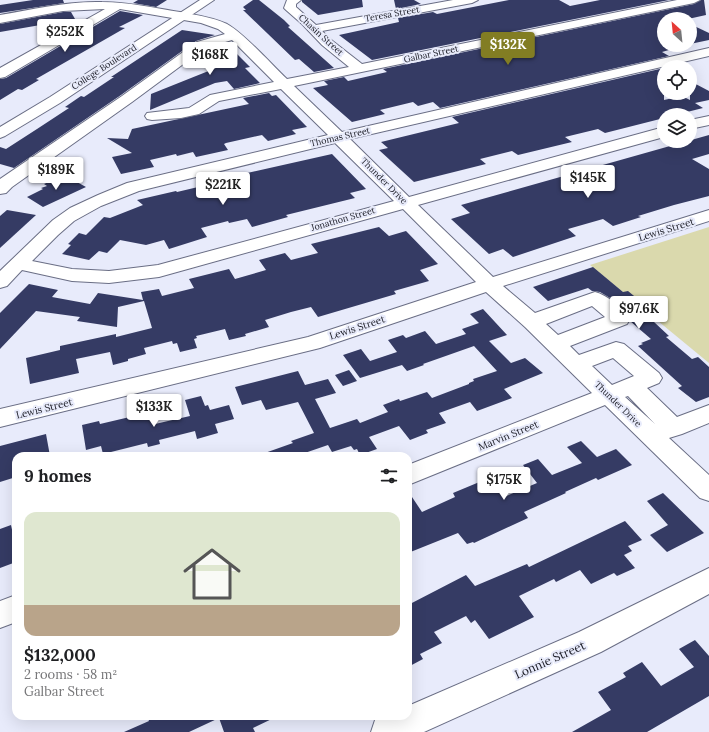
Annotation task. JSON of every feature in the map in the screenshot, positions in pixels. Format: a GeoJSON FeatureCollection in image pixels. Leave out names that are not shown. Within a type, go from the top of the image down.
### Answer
{"type":"FeatureCollection","features":[{"type":"Feature","properties":{"kind":"street","name":"College Boulevard"},"geometry":{"type":"LineString","coordinates":[[0,133],[55,100],[175,15],[191,0]]}},
{"type":"Feature","properties":{"kind":"street","name":"College Boulevard"},"geometry":{"type":"LineString","coordinates":[[58,82],[175,15],[208,0]]}},
{"type":"Feature","properties":{"kind":"street","name":"Chasin Street"},"geometry":{"type":"LineString","coordinates":[[294,0],[290,8],[306,21],[326,42],[360,68]]}},
{"type":"Feature","properties":{"kind":"street","name":"Teresa Street"},"geometry":{"type":"LineString","coordinates":[[313,29],[472,0]]}},
{"type":"Feature","properties":{"kind":"street","name":"Galbar Street"},"geometry":{"type":"LineString","coordinates":[[152,116],[181,114],[194,111],[215,98],[694,0]]}},
{"type":"Feature","properties":{"kind":"street","name":"Thunder Drive"},"geometry":{"type":"LineString","coordinates":[[0,19],[76,7],[100,5],[118,6],[175,15],[206,21],[223,27],[234,35],[340,137],[489,284],[556,344],[709,491]]}},
{"type":"Feature","properties":{"kind":"street"},"geometry":{"type":"LineString","coordinates":[[0,74],[118,6]]}},
{"type":"Feature","properties":{"kind":"street"},"geometry":{"type":"LineString","coordinates":[[2,185],[127,99],[201,45],[234,35]]}},
{"type":"Feature","properties":{"kind":"street","name":"Thomas Street"},"geometry":{"type":"LineString","coordinates":[[0,282],[60,224],[80,210],[103,198],[133,187],[340,137],[707,54]]}},
{"type":"Feature","properties":{"kind":"street"},"geometry":{"type":"LineString","coordinates":[[0,118],[26,102]]}},
{"type":"Feature","properties":{"kind":"street"},"geometry":{"type":"LineString","coordinates":[[697,123],[709,120]]}},
{"type":"Feature","properties":{"kind":"street","name":"Jonathon Street"},"geometry":{"type":"LineString","coordinates":[[19,264],[72,275],[109,277],[159,271],[405,202],[657,134]]}},
{"type":"Feature","properties":{"kind":"street","name":"Lewis Street"},"geometry":{"type":"LineString","coordinates":[[0,418],[312,343],[489,284],[709,215]]}},
{"type":"Feature","properties":{"kind":"street"},"geometry":{"type":"LineString","coordinates":[[532,322],[595,298],[620,319],[556,344]]}},
{"type":"Feature","properties":{"kind":"street","name":"Marvin Street"},"geometry":{"type":"LineString","coordinates":[[412,473],[651,378],[616,349],[576,364]]}},
{"type":"Feature","properties":{"kind":"street"},"geometry":{"type":"LineString","coordinates":[[631,386],[674,428]]}},
{"type":"Feature","properties":{"kind":"street"},"geometry":{"type":"LineString","coordinates":[[650,434],[674,428],[709,413]]}},
{"type":"Feature","properties":{"kind":"street","name":"Lonnie Street"},"geometry":{"type":"LineString","coordinates":[[387,732],[590,642],[709,580]]}},
{"type":"Feature","properties":{"kind":"street"},"geometry":{"type":"LineString","coordinates":[[0,615],[12,610]]}},
{"type":"Feature","properties":{"kind":"green space"},"geometry":{"type":"Polygon","coordinates":[[[709,227],[709,363],[590,265],[709,227]]]}},
{"type":"Feature","properties":{"kind":"building"},"geometry":{"type":"Polygon","coordinates":[[[33,0],[63,0],[64,3],[0,13],[0,5],[33,0]]]}},
{"type":"Feature","properties":{"kind":"building"},"geometry":{"type":"Polygon","coordinates":[[[138,0],[167,0],[156,7],[133,3],[138,0]]]}},
{"type":"Feature","properties":{"kind":"building"},"geometry":{"type":"Polygon","coordinates":[[[253,0],[259,0],[284,20],[290,26],[288,27],[334,68],[314,72],[299,59],[295,60],[243,10],[246,10],[243,7],[253,0]]]}},
{"type":"Feature","properties":{"kind":"building"},"geometry":{"type":"Polygon","coordinates":[[[302,0],[362,0],[363,7],[318,15],[302,2],[302,0]]]}},
{"type":"Feature","properties":{"kind":"building"},"geometry":{"type":"Polygon","coordinates":[[[394,0],[414,0],[421,4],[396,9],[394,0]]]}},
{"type":"Feature","properties":{"kind":"building"},"geometry":{"type":"Polygon","coordinates":[[[509,0],[559,0],[570,6],[600,0],[669,0],[372,60],[339,35],[399,22],[398,18],[433,12],[437,14],[509,0]]]}},
{"type":"Feature","properties":{"kind":"building"},"geometry":{"type":"Polygon","coordinates":[[[704,0],[706,15],[697,17],[697,12],[657,12],[657,52],[662,52],[669,56],[440,108],[433,102],[418,106],[413,102],[380,110],[385,114],[352,122],[313,88],[328,85],[324,81],[344,77],[348,81],[387,72],[383,69],[694,4],[704,0]]]}},
{"type":"Feature","properties":{"kind":"building"},"geometry":{"type":"Polygon","coordinates":[[[120,11],[143,15],[119,27],[125,28],[36,79],[39,80],[22,90],[18,89],[0,100],[0,79],[6,78],[120,11]]]}},
{"type":"Feature","properties":{"kind":"building"},"geometry":{"type":"Polygon","coordinates":[[[63,12],[71,12],[75,19],[0,32],[0,24],[63,12]]]}},
{"type":"Feature","properties":{"kind":"building"},"geometry":{"type":"Polygon","coordinates":[[[697,27],[709,33],[709,40],[697,43],[697,27]]]}},
{"type":"Feature","properties":{"kind":"building"},"geometry":{"type":"Polygon","coordinates":[[[182,30],[215,35],[196,41],[121,95],[14,168],[0,164],[0,147],[6,149],[69,108],[65,107],[81,96],[84,97],[114,77],[111,77],[182,30]]]}},
{"type":"Feature","properties":{"kind":"building"},"geometry":{"type":"Polygon","coordinates":[[[226,43],[250,67],[245,68],[260,83],[234,89],[227,81],[215,83],[150,110],[151,94],[216,68],[202,52],[206,49],[226,43]]]}},
{"type":"Feature","properties":{"kind":"building"},"geometry":{"type":"Polygon","coordinates":[[[657,70],[657,100],[697,100],[697,85],[709,91],[709,100],[695,103],[703,108],[697,110],[697,108],[657,108],[657,120],[605,133],[598,129],[565,137],[572,142],[518,155],[512,151],[480,159],[486,164],[414,182],[379,150],[388,148],[381,142],[459,123],[452,117],[657,70]]]}},
{"type":"Feature","properties":{"kind":"building"},"geometry":{"type":"Polygon","coordinates":[[[269,93],[272,96],[276,95],[307,127],[292,130],[296,134],[268,141],[262,135],[226,143],[224,144],[228,150],[196,157],[193,152],[150,160],[154,167],[121,174],[112,157],[132,153],[107,138],[128,139],[132,129],[249,104],[243,98],[269,93]]]}},
{"type":"Feature","properties":{"kind":"building"},"geometry":{"type":"Polygon","coordinates":[[[709,135],[709,154],[692,159],[709,169],[709,196],[638,216],[641,217],[613,226],[603,219],[568,229],[576,236],[513,257],[503,249],[489,254],[451,219],[470,213],[461,205],[663,148],[697,148],[697,138],[709,135]]]}},
{"type":"Feature","properties":{"kind":"building"},"geometry":{"type":"Polygon","coordinates":[[[332,154],[366,189],[350,193],[355,198],[286,215],[288,217],[252,227],[247,219],[229,223],[228,221],[201,228],[207,237],[169,249],[164,240],[146,245],[120,240],[107,253],[99,251],[89,260],[62,254],[71,245],[68,244],[79,233],[86,235],[104,217],[110,218],[143,205],[137,200],[177,192],[215,183],[212,181],[332,154]]]}},
{"type":"Feature","properties":{"kind":"building"},"geometry":{"type":"Polygon","coordinates":[[[64,175],[86,187],[43,207],[27,197],[47,186],[44,184],[64,175]]]}},
{"type":"Feature","properties":{"kind":"building"},"geometry":{"type":"Polygon","coordinates":[[[7,210],[36,215],[0,248],[0,216],[7,210]]]}},
{"type":"Feature","properties":{"kind":"building"},"geometry":{"type":"Polygon","coordinates":[[[379,227],[389,236],[406,231],[438,264],[420,270],[429,281],[394,291],[396,294],[318,317],[311,307],[291,312],[265,320],[269,327],[245,334],[246,336],[229,340],[225,329],[196,336],[197,338],[194,339],[197,348],[180,352],[177,343],[173,344],[172,341],[144,348],[146,354],[113,365],[110,352],[76,359],[79,373],[30,384],[26,358],[60,350],[60,346],[116,334],[116,337],[152,328],[144,301],[118,307],[117,327],[77,321],[80,317],[36,311],[0,349],[0,313],[29,284],[58,290],[52,297],[90,304],[98,293],[143,300],[141,292],[159,289],[162,296],[194,288],[189,279],[229,269],[235,279],[266,270],[259,260],[285,253],[291,260],[318,253],[311,244],[379,227]]]}},
{"type":"Feature","properties":{"kind":"building"},"geometry":{"type":"Polygon","coordinates":[[[593,267],[623,292],[628,291],[645,305],[641,307],[657,321],[654,322],[669,336],[666,337],[692,359],[698,357],[709,367],[709,397],[696,402],[678,388],[682,386],[638,346],[643,344],[641,343],[651,339],[630,321],[631,318],[628,314],[610,298],[600,292],[592,291],[588,288],[548,301],[533,287],[593,267]]]}},
{"type":"Feature","properties":{"kind":"building"},"geometry":{"type":"Polygon","coordinates":[[[483,309],[507,335],[489,341],[511,363],[525,358],[543,373],[504,389],[512,398],[477,411],[470,402],[439,413],[446,423],[426,430],[428,433],[410,440],[399,426],[369,437],[377,449],[368,452],[358,452],[357,449],[354,450],[351,446],[332,452],[328,445],[308,452],[268,452],[293,443],[291,441],[314,433],[298,402],[266,410],[261,400],[242,405],[235,387],[298,371],[305,385],[328,379],[336,393],[315,399],[330,428],[357,419],[360,423],[388,412],[383,405],[399,399],[400,401],[427,392],[432,398],[469,384],[474,381],[473,379],[497,371],[474,346],[407,371],[402,365],[360,378],[343,355],[361,349],[370,361],[397,352],[388,340],[403,335],[406,338],[425,331],[436,344],[466,334],[462,329],[479,323],[470,314],[483,309]]]}},
{"type":"Feature","properties":{"kind":"building"},"geometry":{"type":"Polygon","coordinates":[[[349,370],[357,381],[343,386],[335,375],[349,370]]]}},
{"type":"Feature","properties":{"kind":"building"},"geometry":{"type":"Polygon","coordinates":[[[201,396],[205,406],[208,405],[210,410],[229,405],[234,419],[215,424],[218,433],[197,439],[195,431],[159,440],[160,444],[148,447],[147,443],[111,452],[102,452],[101,446],[86,450],[82,425],[99,421],[100,424],[134,416],[133,413],[150,407],[155,424],[190,416],[185,400],[201,396]]]}},
{"type":"Feature","properties":{"kind":"building"},"geometry":{"type":"Polygon","coordinates":[[[46,434],[49,452],[12,452],[12,478],[0,482],[0,446],[46,434]]]}},
{"type":"Feature","properties":{"kind":"building"},"geometry":{"type":"Polygon","coordinates":[[[581,441],[597,457],[616,449],[632,465],[598,480],[596,478],[524,512],[528,518],[474,543],[467,544],[458,533],[412,551],[412,497],[422,512],[455,497],[453,493],[489,478],[504,497],[537,483],[523,465],[538,459],[552,475],[582,463],[567,447],[581,441]]]}},
{"type":"Feature","properties":{"kind":"building"},"geometry":{"type":"Polygon","coordinates":[[[663,493],[704,533],[667,552],[650,535],[668,525],[647,501],[663,493]]]}},
{"type":"Feature","properties":{"kind":"building"},"geometry":{"type":"Polygon","coordinates":[[[625,521],[642,540],[628,546],[632,551],[624,555],[635,568],[617,576],[614,573],[591,584],[580,570],[556,582],[554,579],[519,596],[534,617],[489,639],[475,620],[471,623],[466,616],[434,632],[442,643],[420,654],[423,659],[412,665],[412,603],[466,575],[475,586],[527,564],[529,567],[625,521]]]}},
{"type":"Feature","properties":{"kind":"building"},"geometry":{"type":"Polygon","coordinates":[[[11,525],[12,564],[0,568],[0,529],[11,525]]]}},
{"type":"Feature","properties":{"kind":"building"},"geometry":{"type":"Polygon","coordinates":[[[695,640],[709,656],[709,696],[647,732],[572,732],[611,710],[598,692],[626,677],[623,673],[642,662],[661,686],[694,667],[679,649],[695,640]]]}},
{"type":"Feature","properties":{"kind":"building"},"geometry":{"type":"Polygon","coordinates":[[[215,720],[189,732],[124,732],[149,721],[215,720]]]}},
{"type":"Feature","properties":{"kind":"building"},"geometry":{"type":"Polygon","coordinates":[[[220,720],[270,720],[253,728],[255,732],[224,732],[220,720]]]}}]}
